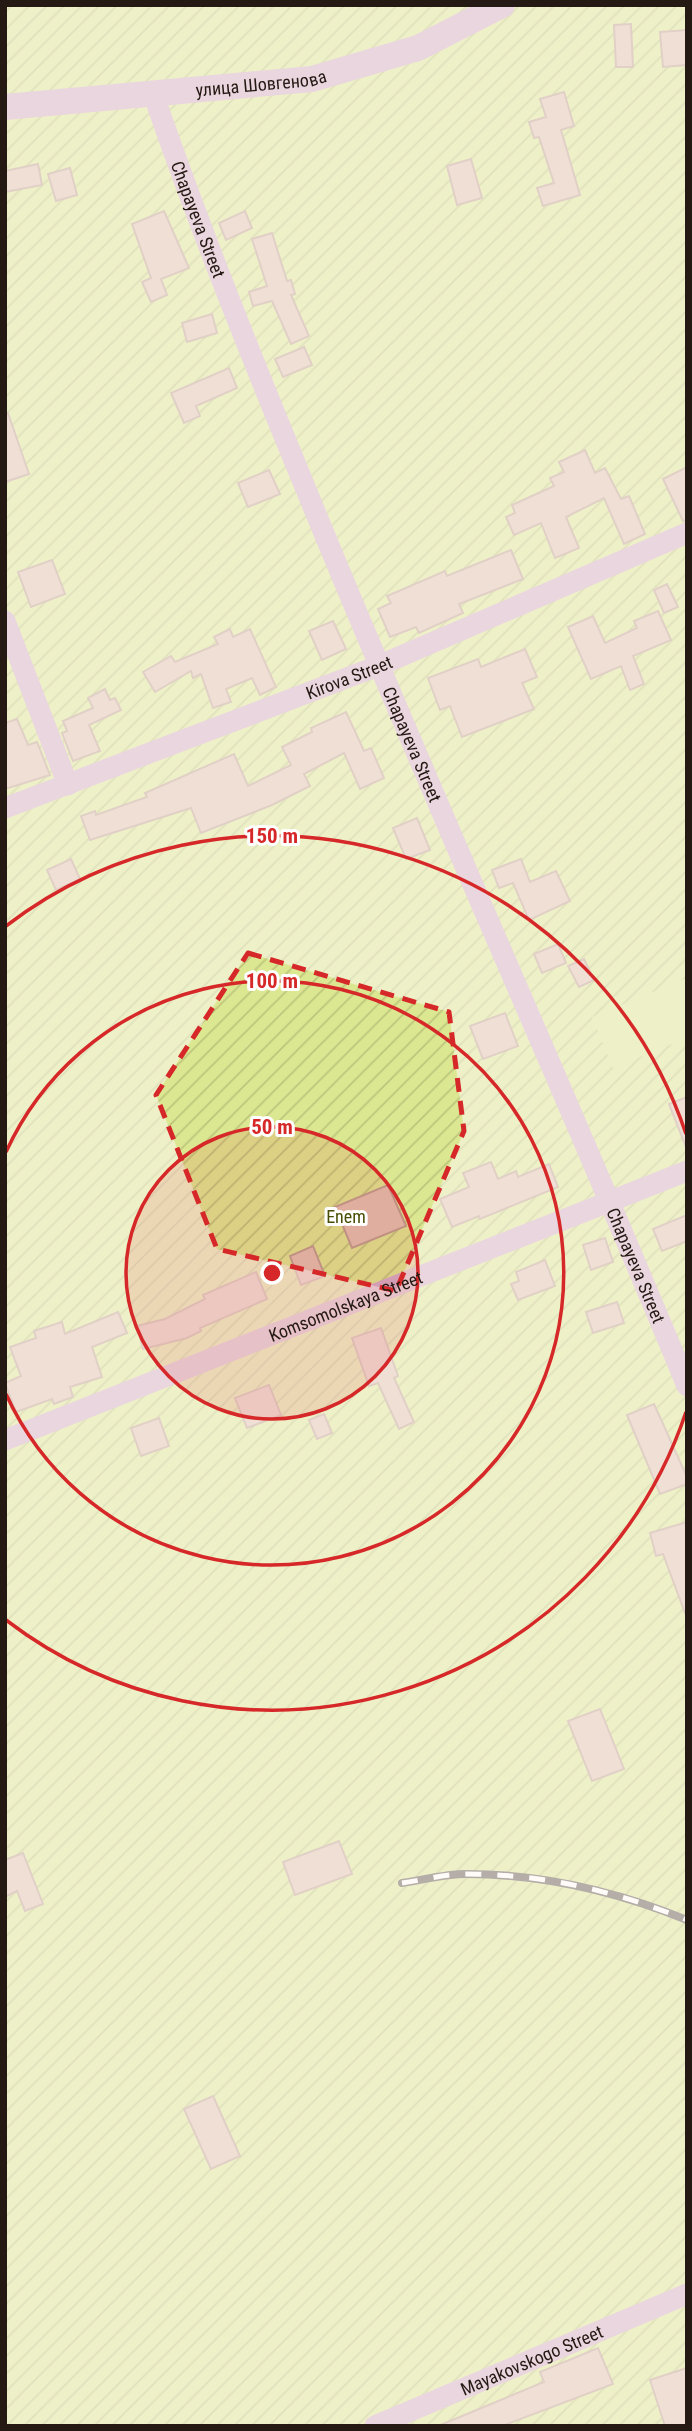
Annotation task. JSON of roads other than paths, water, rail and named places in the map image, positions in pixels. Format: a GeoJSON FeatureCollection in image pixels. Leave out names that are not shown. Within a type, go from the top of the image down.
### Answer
{"type":"FeatureCollection","features":[{"type":"Feature","properties":{"kind":"street","name":"улица Шовгенова"},"geometry":{"type":"LineString","coordinates":[[5,107],[154,96],[313,79],[418,48],[502,5]]}},
{"type":"Feature","properties":{"kind":"street","name":"Chapayeva Street"},"geometry":{"type":"LineString","coordinates":[[154,96],[200,230],[378,666],[611,1202],[687,1386]]}},
{"type":"Feature","properties":{"kind":"street","name":"Kirova Street"},"geometry":{"type":"LineString","coordinates":[[5,808],[378,666],[687,533]]}},
{"type":"Feature","properties":{"kind":"street"},"geometry":{"type":"LineString","coordinates":[[5,621],[68,785]]}},
{"type":"Feature","properties":{"kind":"street","name":"Komsomolskaya Street"},"geometry":{"type":"LineString","coordinates":[[5,1440],[687,1171]]}},
{"type":"Feature","properties":{"kind":"street","name":"Mayakovskogo Street"},"geometry":{"type":"LineString","coordinates":[[376,2426],[687,2294]]}},
{"type":"Feature","properties":{"kind":"railway"},"geometry":{"type":"LineString","coordinates":[[402,1883],[458,1874],[523,1877],[606,1893],[687,1920]]}},
{"type":"Feature","properties":{"kind":"park label","name":"Enem"},"geometry":{"type":"Point","coordinates":[346,1216]}}]}
